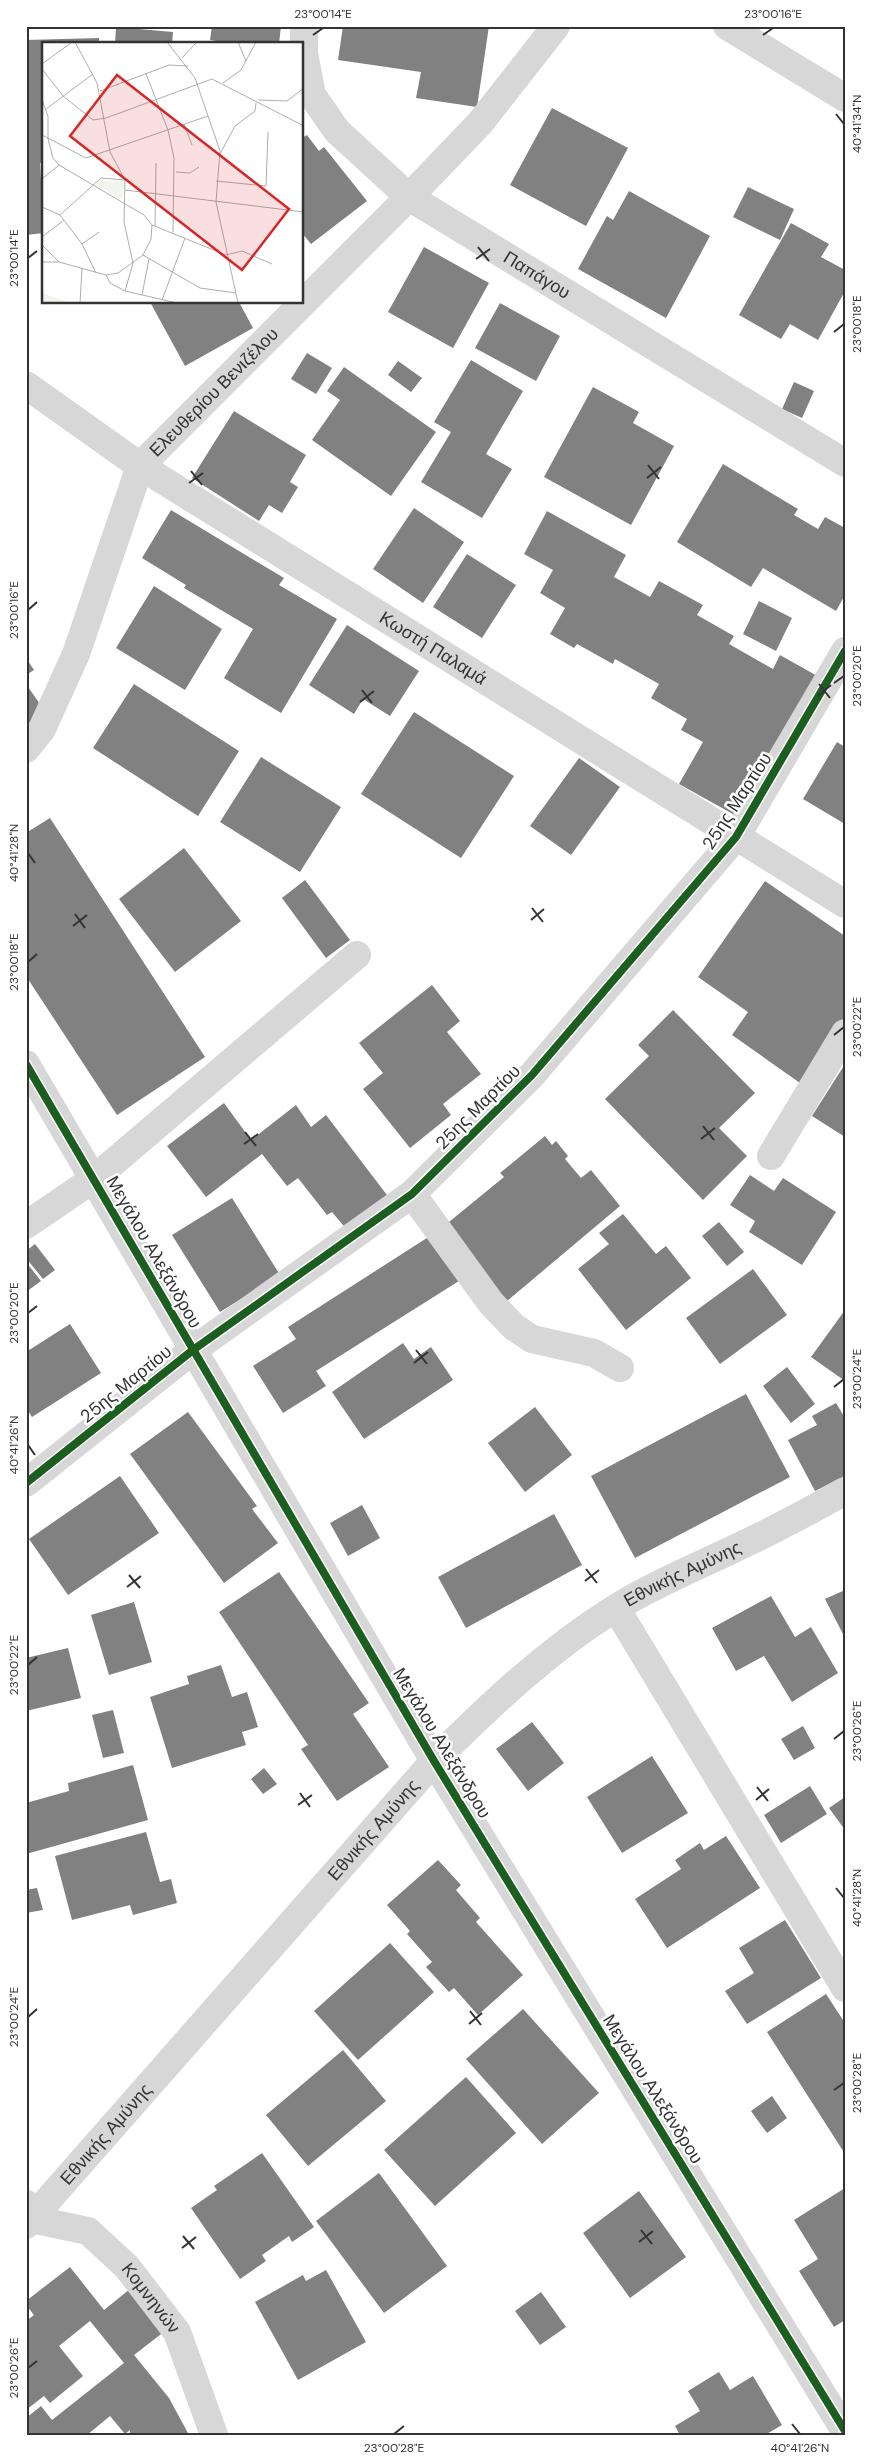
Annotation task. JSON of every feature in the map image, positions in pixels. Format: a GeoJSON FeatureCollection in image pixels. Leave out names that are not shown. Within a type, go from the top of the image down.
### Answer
{"type":"FeatureCollection","features":[{"type":"Feature","properties":{"kind":"street","name":"Παπάγου"},"geometry":{"type":"LineString","coordinates":[[304,26],[304,53],[312,95],[337,131],[409,197],[845,463]]}},
{"type":"Feature","properties":{"kind":"street","name":"Ελευθερίου Βενιζέλου"},"geometry":{"type":"LineString","coordinates":[[304,302],[409,197],[480,122],[556,26]]}},
{"type":"Feature","properties":{"kind":"street"},"geometry":{"type":"LineString","coordinates":[[727,26],[845,98]]}},
{"type":"Feature","properties":{"kind":"street","name":"Ελευθερίου Βενιζέλου"},"geometry":{"type":"LineString","coordinates":[[26,749],[42,729],[76,654],[140,466],[302,304]]}},
{"type":"Feature","properties":{"kind":"street","name":"Κωστή Παλαμά"},"geometry":{"type":"LineString","coordinates":[[26,385],[140,466],[845,904]]}},
{"type":"Feature","properties":{"kind":"street","name":"25ης Μαρτίου"},"geometry":{"type":"LineString","coordinates":[[26,1483],[193,1350],[412,1194],[532,1075],[736,837],[845,651]]}},
{"type":"Feature","properties":{"kind":"street"},"geometry":{"type":"LineString","coordinates":[[26,1225],[95,1178],[357,955]]}},
{"type":"Feature","properties":{"kind":"street"},"geometry":{"type":"LineString","coordinates":[[771,1156],[845,1033]]}},
{"type":"Feature","properties":{"kind":"street","name":"Μεγάλου Αλεξάνδρου"},"geometry":{"type":"LineString","coordinates":[[26,1064],[95,1178],[193,1350],[434,1760],[845,2432]]}},
{"type":"Feature","properties":{"kind":"street"},"geometry":{"type":"LineString","coordinates":[[412,1194],[491,1302],[514,1327],[532,1338],[594,1353],[620,1368]]}},
{"type":"Feature","properties":{"kind":"street","name":"Εθνικής Αμύνης"},"geometry":{"type":"LineString","coordinates":[[28,2216],[434,1760],[492,1703],[576,1634],[616,1608],[658,1585],[761,1536],[845,1491]]}},
{"type":"Feature","properties":{"kind":"street"},"geometry":{"type":"LineString","coordinates":[[616,1608],[845,1988]]}},
{"type":"Feature","properties":{"kind":"street","name":"Κομνηνών"},"geometry":{"type":"LineString","coordinates":[[28,2216],[88,2231],[127,2266],[177,2332],[214,2435]]}},
{"type":"Feature","properties":{"kind":"building"},"geometry":{"type":"Polygon","coordinates":[[[212,26],[281,26],[279,42],[224,42],[210,40],[212,26]]]}},
{"type":"Feature","properties":{"kind":"building"},"geometry":{"type":"Polygon","coordinates":[[[343,26],[489,26],[477,107],[416,98],[421,72],[338,60],[343,26]]]}},
{"type":"Feature","properties":{"kind":"building"},"geometry":{"type":"Polygon","coordinates":[[[116,27],[173,32],[172,42],[115,42],[116,27]]]}},
{"type":"Feature","properties":{"kind":"building"},"geometry":{"type":"Polygon","coordinates":[[[99,38],[99,42],[42,42],[42,163],[40,163],[42,233],[26,235],[26,40],[99,38]]]}},
{"type":"Feature","properties":{"kind":"building"},"geometry":{"type":"Polygon","coordinates":[[[552,108],[628,148],[586,226],[510,185],[552,108]]]}},
{"type":"Feature","properties":{"kind":"building"},"geometry":{"type":"Polygon","coordinates":[[[307,135],[319,151],[324,147],[367,201],[311,244],[304,235],[304,137],[307,135]]]}},
{"type":"Feature","properties":{"kind":"building"},"geometry":{"type":"Polygon","coordinates":[[[748,187],[794,209],[780,240],[733,217],[748,187]]]}},
{"type":"Feature","properties":{"kind":"building"},"geometry":{"type":"Polygon","coordinates":[[[629,191],[710,236],[666,318],[578,269],[607,216],[613,220],[629,191]]]}},
{"type":"Feature","properties":{"kind":"building"},"geometry":{"type":"Polygon","coordinates":[[[791,223],[829,244],[821,257],[845,270],[845,291],[818,340],[790,324],[781,339],[739,315],[791,223]]]}},
{"type":"Feature","properties":{"kind":"building"},"geometry":{"type":"Polygon","coordinates":[[[424,247],[489,283],[453,348],[388,312],[424,247]]]}},
{"type":"Feature","properties":{"kind":"building"},"geometry":{"type":"Polygon","coordinates":[[[500,303],[560,336],[536,381],[475,348],[500,303]]]}},
{"type":"Feature","properties":{"kind":"building"},"geometry":{"type":"Polygon","coordinates":[[[151,304],[240,304],[253,328],[185,366],[151,304]]]}},
{"type":"Feature","properties":{"kind":"building"},"geometry":{"type":"Polygon","coordinates":[[[307,353],[332,368],[316,394],[291,379],[307,353]]]}},
{"type":"Feature","properties":{"kind":"building"},"geometry":{"type":"Polygon","coordinates":[[[471,360],[523,391],[486,454],[512,469],[482,518],[421,482],[451,432],[434,422],[471,360]]]}},
{"type":"Feature","properties":{"kind":"building"},"geometry":{"type":"Polygon","coordinates":[[[398,361],[422,378],[411,392],[388,375],[398,361]]]}},
{"type":"Feature","properties":{"kind":"building"},"geometry":{"type":"Polygon","coordinates":[[[344,367],[436,432],[391,496],[312,440],[340,400],[327,391],[344,367]]]}},
{"type":"Feature","properties":{"kind":"building"},"geometry":{"type":"Polygon","coordinates":[[[794,382],[814,391],[802,418],[782,409],[794,382]]]}},
{"type":"Feature","properties":{"kind":"building"},"geometry":{"type":"Polygon","coordinates":[[[593,387],[639,412],[633,423],[674,446],[631,525],[544,477],[593,387]]]}},
{"type":"Feature","properties":{"kind":"building"},"geometry":{"type":"Polygon","coordinates":[[[234,411],[306,455],[290,482],[298,487],[282,513],[269,505],[259,521],[192,478],[234,411]]]}},
{"type":"Feature","properties":{"kind":"building"},"geometry":{"type":"Polygon","coordinates":[[[723,464],[798,509],[794,515],[818,529],[825,517],[845,528],[845,595],[836,611],[763,568],[751,587],[677,542],[723,464]]]}},
{"type":"Feature","properties":{"kind":"building"},"geometry":{"type":"Polygon","coordinates":[[[414,508],[464,542],[423,603],[373,569],[414,508]]]}},
{"type":"Feature","properties":{"kind":"building"},"geometry":{"type":"Polygon","coordinates":[[[171,510],[284,578],[279,585],[337,619],[281,713],[224,678],[253,629],[184,588],[186,585],[142,558],[171,510]]]}},
{"type":"Feature","properties":{"kind":"building"},"geometry":{"type":"Polygon","coordinates":[[[547,511],[626,555],[614,577],[650,597],[659,581],[703,605],[697,615],[734,636],[729,644],[773,669],[780,655],[819,677],[740,818],[679,784],[703,742],[681,730],[687,719],[651,698],[659,684],[615,659],[613,664],[577,644],[574,648],[550,634],[565,608],[540,593],[553,570],[524,554],[547,511]]]}},
{"type":"Feature","properties":{"kind":"building"},"geometry":{"type":"Polygon","coordinates":[[[467,554],[516,585],[482,638],[433,607],[467,554]]]}},
{"type":"Feature","properties":{"kind":"building"},"geometry":{"type":"Polygon","coordinates":[[[154,586],[222,629],[185,690],[116,648],[154,586]]]}},
{"type":"Feature","properties":{"kind":"building"},"geometry":{"type":"Polygon","coordinates":[[[759,601],[792,618],[776,651],[743,634],[759,601]]]}},
{"type":"Feature","properties":{"kind":"building"},"geometry":{"type":"Polygon","coordinates":[[[347,625],[419,671],[390,716],[363,699],[354,714],[309,685],[347,625]]]}},
{"type":"Feature","properties":{"kind":"building"},"geometry":{"type":"Polygon","coordinates":[[[26,658],[34,670],[26,675],[26,658]]]}},
{"type":"Feature","properties":{"kind":"building"},"geometry":{"type":"Polygon","coordinates":[[[26,684],[42,707],[26,727],[26,684]]]}},
{"type":"Feature","properties":{"kind":"building"},"geometry":{"type":"Polygon","coordinates":[[[134,684],[239,751],[198,816],[93,748],[134,684]]]}},
{"type":"Feature","properties":{"kind":"building"},"geometry":{"type":"Polygon","coordinates":[[[414,712],[514,776],[461,858],[361,794],[414,712]]]}},
{"type":"Feature","properties":{"kind":"building"},"geometry":{"type":"Polygon","coordinates":[[[837,742],[845,747],[845,824],[803,799],[837,742]]]}},
{"type":"Feature","properties":{"kind":"building"},"geometry":{"type":"Polygon","coordinates":[[[261,757],[341,807],[300,872],[220,822],[261,757]]]}},
{"type":"Feature","properties":{"kind":"building"},"geometry":{"type":"Polygon","coordinates":[[[579,758],[620,787],[571,855],[530,826],[579,758]]]}},
{"type":"Feature","properties":{"kind":"building"},"geometry":{"type":"Polygon","coordinates":[[[50,818],[205,1057],[117,1115],[26,976],[26,833],[50,818]]]}},
{"type":"Feature","properties":{"kind":"building"},"geometry":{"type":"Polygon","coordinates":[[[184,848],[241,921],[175,972],[119,899],[184,848]]]}},
{"type":"Feature","properties":{"kind":"building"},"geometry":{"type":"Polygon","coordinates":[[[305,880],[350,940],[326,958],[282,898],[305,880]]]}},
{"type":"Feature","properties":{"kind":"building"},"geometry":{"type":"Polygon","coordinates":[[[765,881],[845,936],[845,1018],[800,1083],[732,1035],[748,1012],[698,977],[765,881]]]}},
{"type":"Feature","properties":{"kind":"building"},"geometry":{"type":"Polygon","coordinates":[[[432,985],[460,1021],[447,1032],[481,1074],[443,1104],[451,1115],[410,1148],[363,1089],[383,1073],[359,1043],[432,985]]]}},
{"type":"Feature","properties":{"kind":"building"},"geometry":{"type":"Polygon","coordinates":[[[673,1010],[755,1093],[719,1128],[747,1156],[703,1200],[605,1099],[649,1056],[638,1045],[673,1010]]]}},
{"type":"Feature","properties":{"kind":"building"},"geometry":{"type":"Polygon","coordinates":[[[845,1064],[845,1137],[812,1116],[845,1064]]]}},
{"type":"Feature","properties":{"kind":"building"},"geometry":{"type":"Polygon","coordinates":[[[224,1103],[251,1140],[296,1105],[311,1127],[326,1115],[390,1199],[348,1231],[332,1212],[327,1215],[298,1178],[287,1186],[262,1154],[206,1197],[167,1146],[224,1103]]]}},
{"type":"Feature","properties":{"kind":"building"},"geometry":{"type":"Polygon","coordinates":[[[545,1136],[552,1145],[556,1141],[568,1156],[565,1159],[581,1178],[591,1170],[620,1206],[507,1301],[444,1226],[504,1177],[500,1173],[545,1136]]]}},
{"type":"Feature","properties":{"kind":"building"},"geometry":{"type":"Polygon","coordinates":[[[750,1175],[774,1191],[783,1178],[836,1212],[802,1265],[749,1232],[755,1221],[730,1205],[750,1175]]]}},
{"type":"Feature","properties":{"kind":"building"},"geometry":{"type":"Polygon","coordinates":[[[232,1198],[280,1275],[220,1312],[172,1235],[232,1198]]]}},
{"type":"Feature","properties":{"kind":"building"},"geometry":{"type":"Polygon","coordinates":[[[623,1214],[656,1254],[666,1246],[691,1278],[626,1330],[578,1269],[609,1244],[599,1233],[623,1214]]]}},
{"type":"Feature","properties":{"kind":"building"},"geometry":{"type":"Polygon","coordinates":[[[719,1222],[744,1252],[727,1266],[702,1236],[719,1222]]]}},
{"type":"Feature","properties":{"kind":"building"},"geometry":{"type":"Polygon","coordinates":[[[430,1236],[459,1281],[316,1371],[326,1386],[283,1413],[253,1366],[296,1339],[288,1327],[430,1236]]]}},
{"type":"Feature","properties":{"kind":"building"},"geometry":{"type":"Polygon","coordinates":[[[35,1244],[55,1270],[43,1279],[26,1258],[26,1251],[35,1244]]]}},
{"type":"Feature","properties":{"kind":"building"},"geometry":{"type":"Polygon","coordinates":[[[26,1262],[41,1281],[26,1292],[26,1262]]]}},
{"type":"Feature","properties":{"kind":"building"},"geometry":{"type":"Polygon","coordinates":[[[753,1269],[787,1315],[720,1364],[686,1318],[753,1269]]]}},
{"type":"Feature","properties":{"kind":"building"},"geometry":{"type":"Polygon","coordinates":[[[845,1310],[845,1381],[811,1357],[845,1310]]]}},
{"type":"Feature","properties":{"kind":"building"},"geometry":{"type":"Polygon","coordinates":[[[70,1324],[101,1373],[32,1417],[26,1408],[26,1352],[70,1324]]]}},
{"type":"Feature","properties":{"kind":"building"},"geometry":{"type":"Polygon","coordinates":[[[403,1343],[414,1359],[431,1347],[453,1380],[364,1439],[332,1392],[403,1343]]]}},
{"type":"Feature","properties":{"kind":"building"},"geometry":{"type":"Polygon","coordinates":[[[787,1367],[815,1404],[791,1423],[763,1386],[787,1367]]]}},
{"type":"Feature","properties":{"kind":"building"},"geometry":{"type":"Polygon","coordinates":[[[746,1394],[790,1477],[635,1558],[591,1476],[746,1394]]]}},
{"type":"Feature","properties":{"kind":"building"},"geometry":{"type":"Polygon","coordinates":[[[836,1403],[845,1418],[845,1476],[815,1491],[788,1440],[817,1425],[812,1416],[836,1403]]]}},
{"type":"Feature","properties":{"kind":"building"},"geometry":{"type":"Polygon","coordinates":[[[535,1407],[572,1455],[525,1492],[488,1443],[535,1407]]]}},
{"type":"Feature","properties":{"kind":"building"},"geometry":{"type":"Polygon","coordinates":[[[188,1412],[257,1506],[252,1509],[278,1543],[224,1583],[130,1454],[188,1412]]]}},
{"type":"Feature","properties":{"kind":"building"},"geometry":{"type":"Polygon","coordinates":[[[120,1476],[159,1533],[68,1595],[29,1539],[120,1476]]]}},
{"type":"Feature","properties":{"kind":"building"},"geometry":{"type":"Polygon","coordinates":[[[362,1505],[380,1538],[348,1556],[330,1523],[362,1505]]]}},
{"type":"Feature","properties":{"kind":"building"},"geometry":{"type":"Polygon","coordinates":[[[554,1514],[582,1565],[466,1628],[438,1577],[554,1514]]]}},
{"type":"Feature","properties":{"kind":"building"},"geometry":{"type":"Polygon","coordinates":[[[279,1572],[369,1703],[353,1714],[389,1767],[337,1801],[301,1749],[308,1745],[219,1612],[279,1572]]]}},
{"type":"Feature","properties":{"kind":"building"},"geometry":{"type":"Polygon","coordinates":[[[845,1590],[845,1638],[825,1599],[845,1590]]]}},
{"type":"Feature","properties":{"kind":"building"},"geometry":{"type":"Polygon","coordinates":[[[771,1596],[795,1637],[811,1627],[838,1673],[792,1702],[764,1656],[736,1671],[712,1628],[771,1596]]]}},
{"type":"Feature","properties":{"kind":"building"},"geometry":{"type":"Polygon","coordinates":[[[134,1602],[152,1662],[109,1675],[91,1615],[134,1602]]]}},
{"type":"Feature","properties":{"kind":"building"},"geometry":{"type":"Polygon","coordinates":[[[68,1648],[81,1698],[26,1711],[26,1658],[68,1648]]]}},
{"type":"Feature","properties":{"kind":"building"},"geometry":{"type":"Polygon","coordinates":[[[221,1665],[232,1697],[247,1692],[258,1727],[242,1732],[246,1745],[172,1768],[150,1697],[189,1684],[187,1676],[221,1665]]]}},
{"type":"Feature","properties":{"kind":"building"},"geometry":{"type":"Polygon","coordinates":[[[113,1710],[124,1753],[103,1758],[92,1715],[113,1710]]]}},
{"type":"Feature","properties":{"kind":"building"},"geometry":{"type":"Polygon","coordinates":[[[532,1722],[564,1763],[528,1791],[496,1749],[532,1722]]]}},
{"type":"Feature","properties":{"kind":"building"},"geometry":{"type":"Polygon","coordinates":[[[803,1726],[815,1748],[794,1760],[781,1739],[803,1726]]]}},
{"type":"Feature","properties":{"kind":"building"},"geometry":{"type":"Polygon","coordinates":[[[652,1756],[688,1813],[622,1853],[587,1797],[652,1756]]]}},
{"type":"Feature","properties":{"kind":"building"},"geometry":{"type":"Polygon","coordinates":[[[133,1765],[148,1820],[26,1854],[26,1803],[69,1791],[68,1783],[133,1765]]]}},
{"type":"Feature","properties":{"kind":"building"},"geometry":{"type":"Polygon","coordinates":[[[264,1768],[277,1784],[263,1794],[251,1779],[264,1768]]]}},
{"type":"Feature","properties":{"kind":"building"},"geometry":{"type":"Polygon","coordinates":[[[810,1786],[827,1814],[781,1843],[764,1815],[810,1786]]]}},
{"type":"Feature","properties":{"kind":"building"},"geometry":{"type":"Polygon","coordinates":[[[845,1797],[845,1830],[829,1808],[845,1797]]]}},
{"type":"Feature","properties":{"kind":"building"},"geometry":{"type":"Polygon","coordinates":[[[146,1832],[160,1882],[171,1879],[177,1903],[133,1915],[130,1905],[72,1920],[55,1856],[146,1832]]]}},
{"type":"Feature","properties":{"kind":"building"},"geometry":{"type":"Polygon","coordinates":[[[726,1836],[760,1888],[667,1948],[635,1899],[681,1869],[675,1860],[700,1843],[704,1850],[726,1836]]]}},
{"type":"Feature","properties":{"kind":"building"},"geometry":{"type":"Polygon","coordinates":[[[438,1860],[461,1885],[456,1890],[480,1918],[476,1922],[523,1975],[478,2015],[454,1988],[449,1992],[426,1967],[432,1962],[407,1934],[410,1931],[387,1905],[438,1860]]]}},
{"type":"Feature","properties":{"kind":"building"},"geometry":{"type":"Polygon","coordinates":[[[37,1888],[43,1910],[26,1913],[26,1890],[37,1888]]]}},
{"type":"Feature","properties":{"kind":"building"},"geometry":{"type":"Polygon","coordinates":[[[785,1920],[821,1978],[747,2024],[725,1991],[754,1973],[739,1948],[785,1920]]]}},
{"type":"Feature","properties":{"kind":"building"},"geometry":{"type":"Polygon","coordinates":[[[390,1943],[434,1992],[358,2060],[314,2011],[390,1943]]]}},
{"type":"Feature","properties":{"kind":"building"},"geometry":{"type":"Polygon","coordinates":[[[826,1994],[845,2023],[845,2154],[767,2032],[826,1994]]]}},
{"type":"Feature","properties":{"kind":"building"},"geometry":{"type":"Polygon","coordinates":[[[523,2009],[599,2093],[542,2144],[466,2059],[523,2009]]]}},
{"type":"Feature","properties":{"kind":"building"},"geometry":{"type":"Polygon","coordinates":[[[343,2050],[386,2101],[308,2166],[266,2115],[343,2050]]]}},
{"type":"Feature","properties":{"kind":"building"},"geometry":{"type":"Polygon","coordinates":[[[466,2077],[516,2133],[435,2206],[384,2150],[466,2077]]]}},
{"type":"Feature","properties":{"kind":"building"},"geometry":{"type":"Polygon","coordinates":[[[772,2096],[787,2118],[767,2133],[751,2111],[772,2096]]]}},
{"type":"Feature","properties":{"kind":"building"},"geometry":{"type":"Polygon","coordinates":[[[262,2153],[314,2227],[292,2242],[289,2236],[262,2255],[266,2261],[240,2279],[191,2208],[217,2190],[214,2186],[262,2153]]]}},
{"type":"Feature","properties":{"kind":"building"},"geometry":{"type":"Polygon","coordinates":[[[379,2173],[447,2266],[384,2313],[316,2221],[379,2173]]]}},
{"type":"Feature","properties":{"kind":"building"},"geometry":{"type":"Polygon","coordinates":[[[845,2188],[845,2320],[834,2327],[799,2271],[818,2259],[794,2220],[845,2188]]]}},
{"type":"Feature","properties":{"kind":"building"},"geometry":{"type":"Polygon","coordinates":[[[639,2191],[686,2257],[630,2298],[583,2233],[639,2191]]]}},
{"type":"Feature","properties":{"kind":"building"},"geometry":{"type":"Polygon","coordinates":[[[70,2267],[104,2310],[130,2289],[165,2331],[134,2355],[169,2398],[189,2435],[130,2435],[130,2430],[125,2434],[110,2416],[87,2435],[26,2435],[26,2418],[41,2406],[52,2420],[124,2363],[90,2321],[59,2346],[83,2376],[50,2403],[44,2396],[26,2410],[26,2321],[34,2315],[26,2305],[26,2301],[70,2267]]]}},
{"type":"Feature","properties":{"kind":"building"},"geometry":{"type":"Polygon","coordinates":[[[326,2270],[366,2342],[298,2380],[255,2302],[303,2275],[306,2281],[326,2270]]]}},
{"type":"Feature","properties":{"kind":"building"},"geometry":{"type":"Polygon","coordinates":[[[541,2292],[566,2327],[540,2345],[515,2311],[541,2292]]]}},
{"type":"Feature","properties":{"kind":"building"},"geometry":{"type":"Polygon","coordinates":[[[719,2372],[730,2390],[753,2376],[782,2425],[765,2435],[680,2435],[675,2426],[700,2411],[688,2391],[719,2372]]]}},
{"type":"Feature","properties":{"kind":"cycle path"},"geometry":{"type":"LineString","coordinates":[[26,1483],[193,1350],[412,1194],[532,1075],[736,837],[845,651]]}},
{"type":"Feature","properties":{"kind":"cycle path"},"geometry":{"type":"LineString","coordinates":[[26,1064],[434,1761],[845,2431]]}}]}
